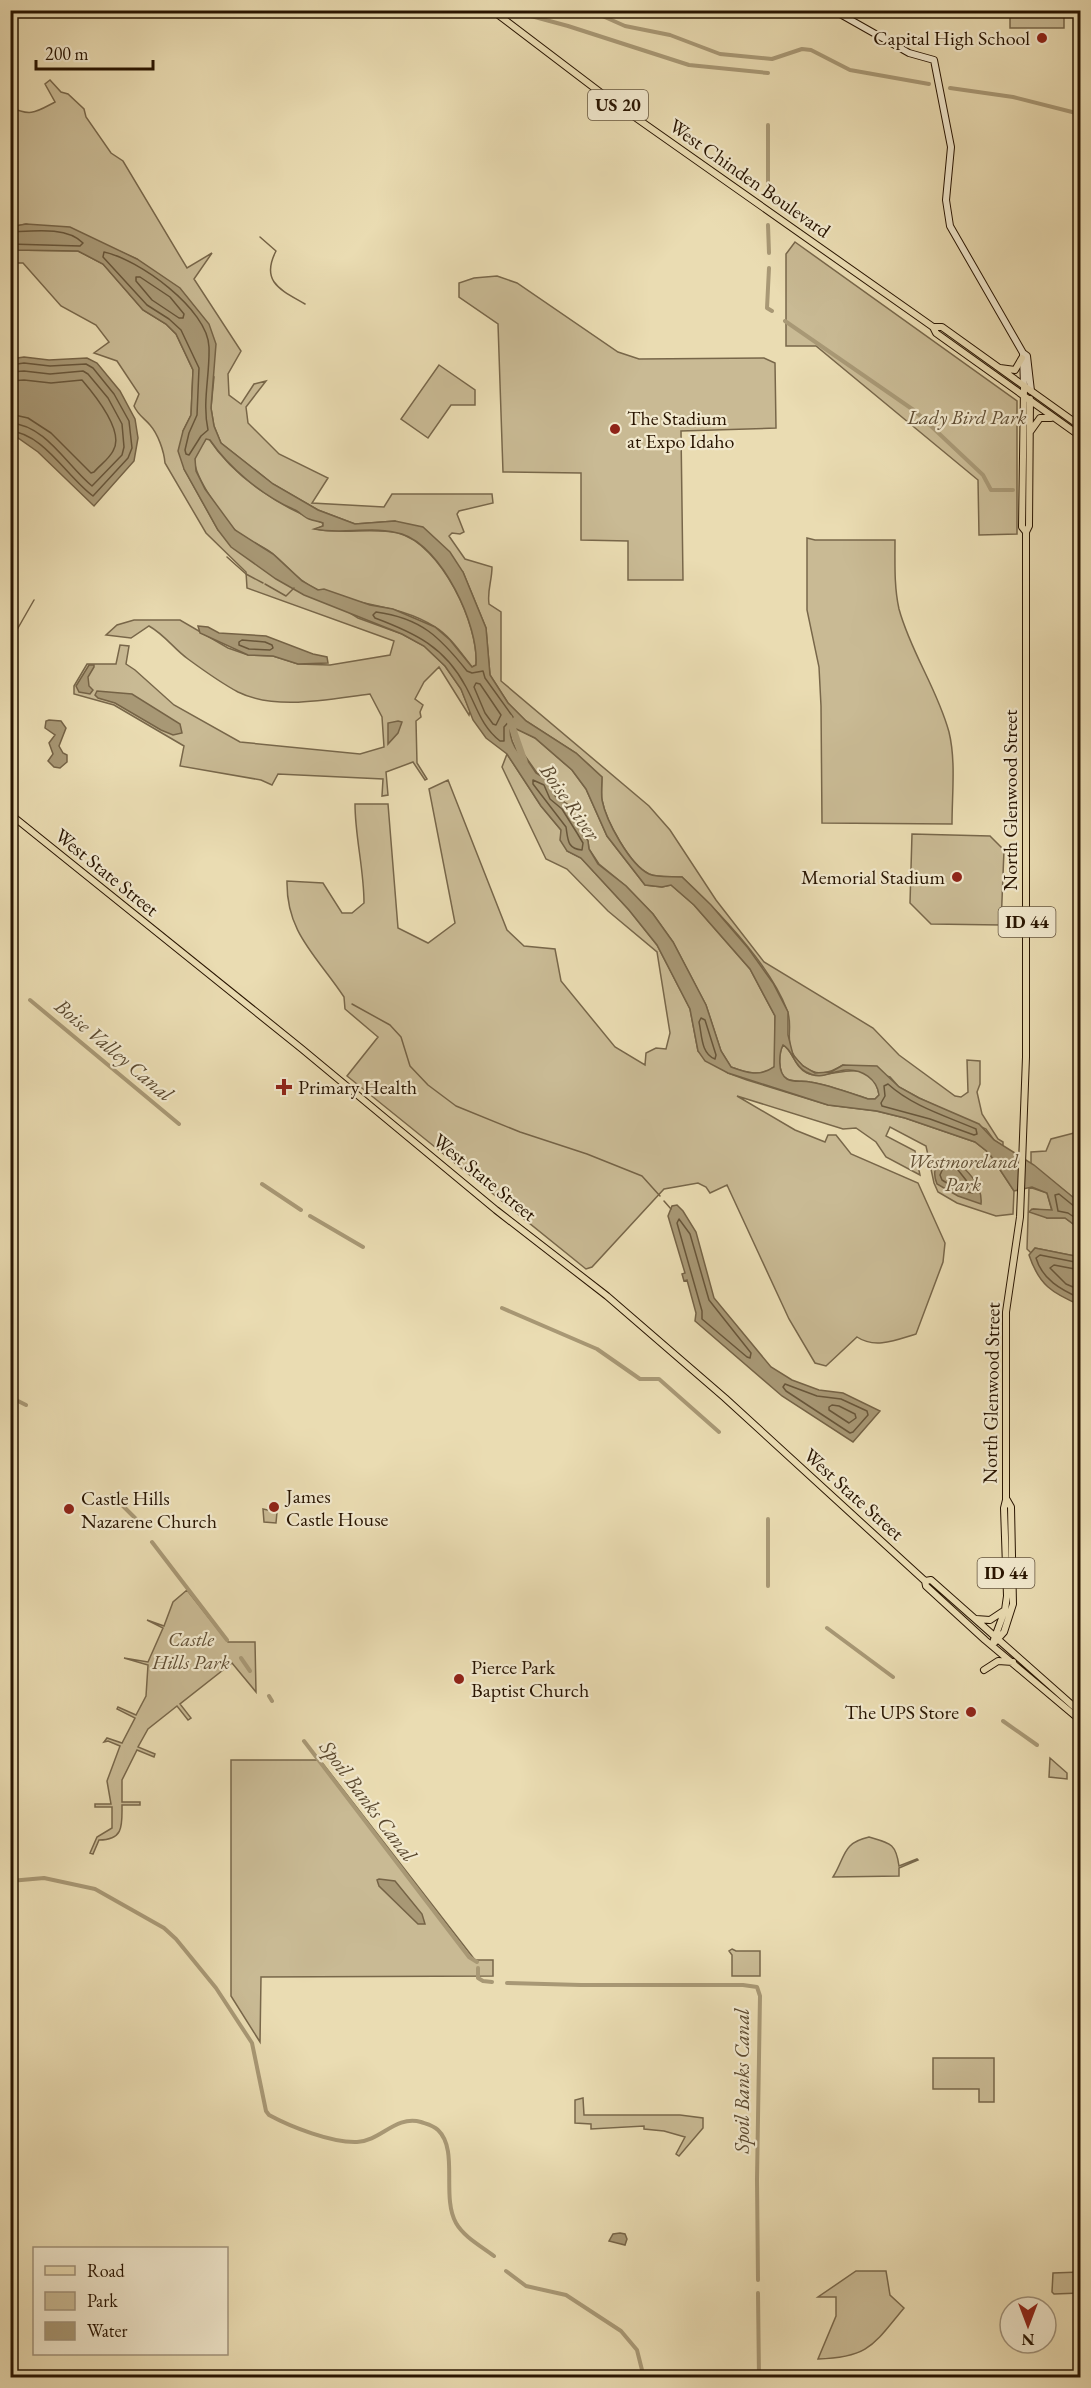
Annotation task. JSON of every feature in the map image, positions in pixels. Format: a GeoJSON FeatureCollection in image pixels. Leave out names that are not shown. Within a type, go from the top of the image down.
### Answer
{"type":"FeatureCollection","features":[{"type":"Feature","properties":{"kind":"main road","name":"West Chinden Boulevard"},"geometry":{"type":"LineString","coordinates":[[492,10],[605,96],[933,327],[936,333],[1080,436]]}},
{"type":"Feature","properties":{"kind":"main road","name":"North Glenwood Street"},"geometry":{"type":"LineString","coordinates":[[832,10],[909,53],[934,60],[951,147],[946,200],[950,226],[1012,331],[1023,356],[1022,527],[1026,532]]}},
{"type":"Feature","properties":{"kind":"main road","name":"West Chinden Boulevard"},"geometry":{"type":"LineString","coordinates":[[933,327],[942,327],[1080,426]]}},
{"type":"Feature","properties":{"kind":"main road","name":"North Glenwood Street"},"geometry":{"type":"LineString","coordinates":[[992,1645],[1005,1610],[1006,1311],[1020,1216],[1027,1019],[1026,532],[1029,526],[1031,391],[1029,363],[1027,356],[1023,356]]}},
{"type":"Feature","properties":{"kind":"main road"},"geometry":{"type":"LineString","coordinates":[[997,367],[1015,370],[1023,356]]}},
{"type":"Feature","properties":{"kind":"main road"},"geometry":{"type":"LineString","coordinates":[[1029,432],[1043,416],[1054,419]]}},
{"type":"Feature","properties":{"kind":"main road","name":"West State Street"},"geometry":{"type":"LineString","coordinates":[[10,814],[277,1028],[506,1217],[607,1296],[725,1398],[925,1581],[926,1586],[1080,1720]]}},
{"type":"Feature","properties":{"kind":"main road","name":"North Glenwood Street"},"geometry":{"type":"LineString","coordinates":[[996,1638],[1004,1632],[1013,1604],[1011,1507],[1006,1500]]}},
{"type":"Feature","properties":{"kind":"main road","name":"West State Street"},"geometry":{"type":"LineString","coordinates":[[925,1581],[931,1580],[1080,1712]]}},
{"type":"Feature","properties":{"kind":"main road"},"geometry":{"type":"LineString","coordinates":[[974,1618],[990,1620],[1005,1610]]}},
{"type":"Feature","properties":{"kind":"main road"},"geometry":{"type":"LineString","coordinates":[[984,1670],[998,1661],[1013,1662]]}},
{"type":"Feature","properties":{"kind":"green space"},"geometry":{"type":"Polygon","coordinates":[[[1010,11],[1064,11],[1064,28],[1010,28],[1010,11]]]}},
{"type":"Feature","properties":{"kind":"green space"},"geometry":{"type":"Polygon","coordinates":[[[50,80],[61,92],[68,94],[84,109],[86,117],[111,153],[123,161],[187,268],[212,253],[194,279],[241,351],[228,374],[229,395],[241,404],[254,384],[266,381],[246,407],[248,423],[279,454],[328,478],[312,503],[384,507],[392,494],[492,494],[493,503],[459,511],[457,514],[464,532],[452,533],[449,536],[465,559],[492,567],[489,604],[501,612],[501,681],[649,806],[670,830],[716,900],[764,962],[873,1028],[899,1055],[955,1096],[961,1097],[968,1092],[967,1060],[980,1061],[980,1084],[977,1092],[982,1114],[998,1139],[1003,1142],[1003,1146],[994,1140],[986,1129],[919,1098],[899,1087],[890,1077],[843,1065],[833,1070],[817,1073],[802,1065],[795,1058],[790,1044],[787,1010],[756,957],[711,905],[682,877],[649,874],[634,862],[620,842],[604,809],[602,777],[576,753],[526,721],[508,703],[490,675],[486,628],[463,572],[395,521],[355,524],[318,510],[273,484],[221,443],[214,426],[211,408],[214,377],[137,259],[105,245],[26,224],[11,227],[10,107],[23,112],[33,112],[55,102],[45,84],[50,80]]]}},
{"type":"Feature","properties":{"kind":"green space","name":"Lady Bird Park"},"geometry":{"type":"Polygon","coordinates":[[[795,242],[1017,401],[1017,534],[979,535],[978,480],[816,346],[786,346],[786,254],[795,242]]]}},
{"type":"Feature","properties":{"kind":"green space"},"geometry":{"type":"Polygon","coordinates":[[[11,250],[78,251],[103,264],[143,310],[166,324],[176,334],[193,370],[191,415],[183,431],[184,469],[218,530],[358,618],[402,634],[424,646],[445,666],[461,689],[470,711],[469,715],[439,667],[424,682],[415,699],[423,705],[420,712],[421,717],[416,721],[417,763],[427,779],[425,780],[413,762],[386,772],[388,795],[382,796],[383,779],[278,774],[272,785],[261,780],[180,766],[184,746],[114,705],[74,694],[74,686],[87,664],[116,664],[120,645],[129,646],[126,664],[174,705],[240,742],[360,754],[384,747],[382,717],[370,694],[303,702],[253,698],[225,685],[206,672],[149,626],[131,638],[106,635],[117,625],[134,620],[180,620],[228,648],[248,655],[273,656],[298,664],[330,665],[390,655],[394,641],[247,588],[246,572],[206,533],[165,463],[156,433],[134,406],[139,394],[117,361],[94,353],[109,342],[96,325],[61,306],[23,263],[11,263],[11,250]]]}},
{"type":"Feature","properties":{"kind":"green space","name":"The Stadium at Expo Idaho"},"geometry":{"type":"Polygon","coordinates":[[[497,276],[517,283],[618,352],[639,359],[764,358],[775,363],[776,428],[681,431],[683,580],[628,580],[628,541],[581,540],[581,473],[503,472],[498,324],[459,297],[459,283],[474,278],[497,276]]]}},
{"type":"Feature","properties":{"kind":"green space"},"geometry":{"type":"Polygon","coordinates":[[[439,365],[475,390],[475,405],[451,405],[428,438],[401,419],[439,365]]]}},
{"type":"Feature","properties":{"kind":"green space"},"geometry":{"type":"Polygon","coordinates":[[[206,439],[209,439],[245,479],[260,490],[291,509],[323,523],[323,526],[316,529],[388,531],[414,540],[429,553],[454,588],[471,629],[476,665],[472,667],[446,635],[421,619],[311,587],[272,553],[237,532],[218,508],[195,465],[195,458],[206,439]]]}},
{"type":"Feature","properties":{"kind":"green space"},"geometry":{"type":"Polygon","coordinates":[[[807,538],[815,540],[895,540],[899,609],[910,641],[938,700],[949,732],[953,766],[952,824],[822,823],[819,667],[807,610],[807,538]]]}},
{"type":"Feature","properties":{"kind":"green space"},"geometry":{"type":"Polygon","coordinates":[[[512,726],[535,738],[572,770],[586,789],[607,836],[645,885],[662,887],[671,885],[694,905],[750,969],[775,1016],[775,1066],[759,1073],[731,1067],[721,1051],[706,1005],[673,942],[653,914],[626,886],[599,864],[567,804],[555,796],[549,781],[537,773],[523,753],[519,754],[517,751],[511,737],[512,726]]]}},
{"type":"Feature","properties":{"kind":"green space","name":"Westmoreland Park"},"geometry":{"type":"Polygon","coordinates":[[[507,754],[541,806],[561,830],[567,851],[581,858],[629,910],[657,945],[690,1009],[698,1051],[728,1073],[747,1080],[828,1105],[876,1111],[905,1118],[975,1142],[989,1153],[1014,1191],[1013,1214],[996,1216],[957,1203],[938,1192],[926,1146],[890,1127],[886,1136],[915,1151],[920,1175],[886,1157],[876,1142],[856,1128],[843,1129],[737,1096],[795,1130],[825,1142],[828,1135],[836,1135],[851,1154],[918,1183],[945,1243],[943,1262],[916,1334],[878,1343],[864,1341],[857,1337],[826,1366],[815,1363],[789,1319],[727,1185],[710,1193],[706,1187],[698,1183],[664,1189],[592,1267],[586,1269],[347,1076],[378,1037],[345,1009],[344,997],[297,930],[288,899],[287,881],[323,883],[342,913],[352,913],[364,903],[355,804],[388,804],[398,928],[428,943],[455,923],[429,789],[448,780],[507,930],[524,946],[555,949],[561,981],[615,1047],[645,1065],[646,1053],[656,1048],[666,1049],[670,1033],[657,952],[608,911],[567,869],[546,859],[502,767],[507,754]]]}},
{"type":"Feature","properties":{"kind":"green space","name":"Memorial Stadium"},"geometry":{"type":"Polygon","coordinates":[[[912,834],[990,836],[1004,850],[1001,925],[931,924],[910,903],[912,834]]]}},
{"type":"Feature","properties":{"kind":"green space"},"geometry":{"type":"Polygon","coordinates":[[[783,1045],[799,1067],[807,1073],[816,1075],[859,1071],[868,1074],[875,1082],[879,1095],[875,1099],[868,1099],[825,1085],[787,1079],[780,1068],[783,1045]]]}},
{"type":"Feature","properties":{"kind":"green space"},"geometry":{"type":"Polygon","coordinates":[[[1080,1133],[1080,1203],[1031,1164],[1031,1152],[1046,1151],[1051,1139],[1080,1133]]]}},
{"type":"Feature","properties":{"kind":"green space"},"geometry":{"type":"Polygon","coordinates":[[[1029,1187],[1047,1193],[1052,1211],[1033,1209],[1047,1218],[1065,1218],[1080,1229],[1080,1257],[1035,1248],[1031,1253],[1027,1249],[1029,1187]]]}},
{"type":"Feature","properties":{"kind":"green space"},"geometry":{"type":"Polygon","coordinates":[[[263,1509],[277,1512],[276,1523],[264,1522],[263,1509]]]}},
{"type":"Feature","properties":{"kind":"green space","name":"Castle Hills Park"},"geometry":{"type":"Polygon","coordinates":[[[187,1590],[228,1642],[255,1642],[256,1692],[232,1663],[180,1704],[191,1718],[188,1720],[177,1706],[148,1729],[138,1747],[155,1754],[154,1757],[137,1750],[122,1780],[122,1802],[140,1802],[140,1805],[122,1805],[120,1830],[113,1837],[99,1840],[93,1854],[90,1853],[97,1837],[112,1828],[112,1807],[95,1807],[95,1804],[111,1804],[107,1781],[120,1746],[108,1741],[104,1742],[107,1738],[122,1743],[135,1718],[117,1709],[118,1707],[136,1715],[146,1696],[148,1665],[124,1658],[148,1662],[163,1628],[147,1620],[164,1626],[173,1602],[187,1590]]]}},
{"type":"Feature","properties":{"kind":"green space"},"geometry":{"type":"Polygon","coordinates":[[[1050,1758],[1067,1773],[1067,1779],[1049,1777],[1050,1758]]]}},
{"type":"Feature","properties":{"kind":"green space"},"geometry":{"type":"Polygon","coordinates":[[[231,1760],[320,1760],[475,1960],[493,1960],[493,1976],[261,1977],[260,2042],[231,1996],[231,1760]]]}},
{"type":"Feature","properties":{"kind":"green space"},"geometry":{"type":"Polygon","coordinates":[[[869,1837],[891,1845],[896,1853],[899,1866],[918,1860],[899,1868],[899,1876],[833,1877],[849,1847],[869,1837]]]}},
{"type":"Feature","properties":{"kind":"green space"},"geometry":{"type":"Polygon","coordinates":[[[732,1949],[760,1951],[760,1976],[732,1976],[732,1955],[729,1951],[732,1949]]]}},
{"type":"Feature","properties":{"kind":"green space"},"geometry":{"type":"Polygon","coordinates":[[[933,2058],[994,2058],[994,2102],[979,2102],[979,2089],[933,2089],[933,2058]]]}},
{"type":"Feature","properties":{"kind":"green space"},"geometry":{"type":"Polygon","coordinates":[[[583,2098],[584,2115],[680,2115],[703,2118],[703,2128],[679,2156],[676,2154],[685,2137],[664,2131],[644,2129],[644,2126],[591,2129],[591,2124],[575,2123],[575,2100],[583,2098]]]}},
{"type":"Feature","properties":{"kind":"green space"},"geometry":{"type":"Polygon","coordinates":[[[856,2271],[886,2271],[890,2295],[904,2308],[869,2347],[849,2356],[818,2359],[836,2316],[836,2297],[818,2297],[856,2271]]]}},
{"type":"Feature","properties":{"kind":"green space"},"geometry":{"type":"Polygon","coordinates":[[[1080,2272],[1080,2293],[1054,2294],[1052,2292],[1053,2273],[1080,2272]]]}},
{"type":"Feature","properties":{"kind":"water"},"geometry":{"type":"Polygon","coordinates":[[[26,224],[70,227],[137,259],[180,288],[209,324],[216,344],[211,408],[214,426],[221,443],[273,484],[318,510],[355,524],[395,521],[423,527],[450,552],[463,572],[486,628],[490,675],[508,703],[526,721],[576,753],[602,777],[604,809],[620,842],[634,862],[649,874],[682,877],[711,905],[748,948],[773,983],[788,1012],[788,1035],[793,1055],[803,1066],[815,1073],[831,1072],[843,1065],[877,1066],[899,1087],[979,1124],[994,1140],[1034,1165],[1080,1203],[1080,1229],[1065,1218],[1047,1218],[1029,1212],[1032,1209],[1052,1210],[1047,1193],[1032,1187],[1014,1191],[989,1153],[975,1142],[905,1118],[877,1111],[828,1105],[728,1073],[705,1061],[698,1051],[690,1009],[657,945],[629,910],[581,858],[567,851],[560,840],[561,830],[541,806],[507,754],[486,738],[473,720],[461,689],[445,666],[424,646],[402,634],[304,595],[276,579],[231,547],[218,530],[184,469],[178,451],[183,431],[191,415],[193,370],[176,334],[166,324],[143,310],[103,264],[78,251],[11,250],[10,227],[26,224]],[[206,439],[195,459],[196,471],[205,489],[235,530],[273,554],[302,581],[318,590],[324,589],[370,605],[393,609],[435,627],[450,640],[472,667],[476,665],[471,629],[455,589],[431,554],[417,542],[391,531],[314,529],[323,526],[323,523],[307,518],[258,488],[227,461],[210,440],[206,439]],[[512,727],[510,729],[517,751],[522,752],[536,773],[549,781],[555,796],[567,804],[598,864],[626,886],[653,914],[673,942],[706,1005],[721,1051],[731,1067],[753,1073],[764,1072],[774,1067],[775,1016],[750,969],[694,905],[671,885],[662,887],[645,885],[607,836],[586,789],[572,770],[535,738],[512,727]],[[783,1045],[780,1068],[787,1079],[825,1085],[868,1099],[875,1099],[879,1095],[875,1084],[863,1073],[846,1070],[821,1076],[811,1075],[798,1066],[786,1047],[783,1045]]]}},
{"type":"Feature","properties":{"kind":"water"},"geometry":{"type":"Polygon","coordinates":[[[24,357],[49,360],[87,358],[97,363],[120,391],[135,419],[138,438],[134,461],[94,506],[38,452],[18,438],[11,436],[11,359],[24,357]]]}},
{"type":"Feature","properties":{"kind":"water"},"geometry":{"type":"Polygon","coordinates":[[[198,626],[208,627],[219,633],[266,636],[327,657],[328,663],[298,664],[273,656],[248,655],[200,633],[198,626]]]}},
{"type":"Feature","properties":{"kind":"water"},"geometry":{"type":"Polygon","coordinates":[[[89,665],[94,665],[88,677],[89,686],[93,690],[90,694],[79,692],[76,686],[89,665]]]}},
{"type":"Feature","properties":{"kind":"water"},"geometry":{"type":"Polygon","coordinates":[[[97,691],[132,694],[180,724],[182,733],[173,735],[161,730],[115,703],[98,698],[95,695],[97,691]]]}},
{"type":"Feature","properties":{"kind":"water"},"geometry":{"type":"Polygon","coordinates":[[[46,721],[61,721],[66,728],[59,746],[67,755],[67,762],[60,768],[54,767],[48,761],[53,754],[49,743],[55,735],[45,728],[46,721]]]}},
{"type":"Feature","properties":{"kind":"water"},"geometry":{"type":"Polygon","coordinates":[[[402,722],[398,733],[388,744],[388,723],[402,722]]]}},
{"type":"Feature","properties":{"kind":"water"},"geometry":{"type":"Polygon","coordinates":[[[952,1159],[977,1184],[981,1204],[958,1196],[937,1184],[935,1171],[937,1166],[941,1160],[952,1159]]]}},
{"type":"Feature","properties":{"kind":"water"},"geometry":{"type":"Polygon","coordinates":[[[677,1205],[696,1232],[714,1298],[771,1367],[792,1380],[819,1390],[843,1393],[880,1411],[853,1442],[782,1396],[695,1321],[696,1313],[687,1280],[684,1281],[682,1274],[685,1273],[668,1216],[672,1206],[677,1205]]]}},
{"type":"Feature","properties":{"kind":"water"},"geometry":{"type":"Polygon","coordinates":[[[1035,1248],[1080,1257],[1080,1305],[1054,1292],[1042,1281],[1029,1255],[1035,1248]]]}},
{"type":"Feature","properties":{"kind":"water"},"geometry":{"type":"Polygon","coordinates":[[[377,1880],[395,1881],[422,1914],[425,1924],[418,1924],[379,1886],[377,1880]]]}},
{"type":"Feature","properties":{"kind":"water"},"geometry":{"type":"Polygon","coordinates":[[[613,2234],[625,2234],[627,2239],[625,2245],[609,2241],[613,2234]]]}},
{"type":"Feature","properties":{"kind":"waterway"},"geometry":{"type":"LineString","coordinates":[[509,10],[568,26],[689,65],[768,73]]}},
{"type":"Feature","properties":{"kind":"waterway"},"geometry":{"type":"LineString","coordinates":[[589,10],[625,26],[670,35],[720,54],[772,59],[802,49],[811,50],[850,70],[929,84]]}},
{"type":"Feature","properties":{"kind":"waterway"},"geometry":{"type":"LineString","coordinates":[[950,88],[1013,97],[1080,114]]}},
{"type":"Feature","properties":{"kind":"waterway"},"geometry":{"type":"LineString","coordinates":[[768,125],[768,197]]}},
{"type":"Feature","properties":{"kind":"waterway"},"geometry":{"type":"LineString","coordinates":[[768,225],[769,253]]}},
{"type":"Feature","properties":{"kind":"waterway"},"geometry":{"type":"LineString","coordinates":[[260,237],[276,251],[270,270],[276,284],[305,304]]}},
{"type":"Feature","properties":{"kind":"waterway"},"geometry":{"type":"LineString","coordinates":[[769,268],[767,308],[772,311]]}},
{"type":"Feature","properties":{"kind":"waterway"},"geometry":{"type":"LineString","coordinates":[[785,321],[915,411],[983,475],[991,490],[1013,490]]}},
{"type":"Feature","properties":{"kind":"waterway"},"geometry":{"type":"LineString","coordinates":[[227,557],[246,574],[263,583]]}},
{"type":"Feature","properties":{"kind":"waterway"},"geometry":{"type":"LineString","coordinates":[[265,584],[286,596],[294,588]]}},
{"type":"Feature","properties":{"kind":"waterway"},"geometry":{"type":"LineString","coordinates":[[10,642],[34,600]]}},
{"type":"Feature","properties":{"kind":"waterway","name":"Boise River"},"geometry":{"type":"LineString","coordinates":[[509,718],[524,761]]}},
{"type":"Feature","properties":{"kind":"waterway","name":"Boise Valley Canal"},"geometry":{"type":"LineString","coordinates":[[30,1000],[179,1124]]}},
{"type":"Feature","properties":{"kind":"waterway"},"geometry":{"type":"LineString","coordinates":[[352,1004],[390,1025],[401,1037],[410,1066],[428,1085],[456,1106],[642,1176],[660,1196]]}},
{"type":"Feature","properties":{"kind":"waterway","name":"Boise Valley Canal"},"geometry":{"type":"LineString","coordinates":[[262,1184],[301,1210]]}},
{"type":"Feature","properties":{"kind":"waterway"},"geometry":{"type":"LineString","coordinates":[[664,1201],[671,1209]]}},
{"type":"Feature","properties":{"kind":"waterway","name":"Boise Valley Canal"},"geometry":{"type":"LineString","coordinates":[[310,1216],[363,1247]]}},
{"type":"Feature","properties":{"kind":"waterway","name":"Boise Valley Canal"},"geometry":{"type":"LineString","coordinates":[[502,1308],[597,1349],[640,1379],[659,1379],[719,1432]]}},
{"type":"Feature","properties":{"kind":"waterway","name":"Spoil Banks Canal"},"geometry":{"type":"LineString","coordinates":[[10,1397],[26,1405]]}},
{"type":"Feature","properties":{"kind":"waterway"},"geometry":{"type":"LineString","coordinates":[[112,1495],[136,1519]]}},
{"type":"Feature","properties":{"kind":"waterway","name":"Boise Valley Canal"},"geometry":{"type":"LineString","coordinates":[[768,1519],[768,1586]]}},
{"type":"Feature","properties":{"kind":"waterway","name":"Spoil Banks Canal"},"geometry":{"type":"LineString","coordinates":[[152,1542],[227,1640]]}},
{"type":"Feature","properties":{"kind":"waterway","name":"Boise Valley Canal"},"geometry":{"type":"LineString","coordinates":[[827,1628],[893,1677]]}},
{"type":"Feature","properties":{"kind":"waterway"},"geometry":{"type":"LineString","coordinates":[[241,1658],[250,1671]]}},
{"type":"Feature","properties":{"kind":"waterway","name":"Spoil Banks Canal"},"geometry":{"type":"LineString","coordinates":[[269,1696],[272,1701]]}},
{"type":"Feature","properties":{"kind":"waterway"},"geometry":{"type":"LineString","coordinates":[[1003,1721],[1037,1745]]}},
{"type":"Feature","properties":{"kind":"waterway","name":"Spoil Banks Canal"},"geometry":{"type":"LineString","coordinates":[[304,1741],[469,1957],[477,1962]]}},
{"type":"Feature","properties":{"kind":"waterway"},"geometry":{"type":"LineString","coordinates":[[10,1881],[44,1878],[95,1889],[164,1928],[176,1939],[216,1988],[252,2043],[266,2111],[269,2115],[312,2133],[347,2142],[366,2141],[403,2122],[421,2122],[436,2128],[448,2149],[450,2200],[456,2223],[468,2237],[494,2256]]}},
{"type":"Feature","properties":{"kind":"waterway","name":"Spoil Banks Canal"},"geometry":{"type":"LineString","coordinates":[[478,1968],[478,1978],[492,1982]]}},
{"type":"Feature","properties":{"kind":"waterway","name":"Spoil Banks Canal"},"geometry":{"type":"LineString","coordinates":[[507,1983],[757,1987],[760,1996],[758,2280]]}},
{"type":"Feature","properties":{"kind":"waterway"},"geometry":{"type":"LineString","coordinates":[[506,2271],[526,2286],[566,2295],[621,2331],[637,2350],[644,2378]]}},
{"type":"Feature","properties":{"kind":"waterway","name":"Spoil Banks Canal"},"geometry":{"type":"LineString","coordinates":[[758,2293],[759,2378]]}},
{"type":"Feature","properties":{"kind":"place","name":"Capital High School"},"geometry":{"type":"Point","coordinates":[1042,38]}},
{"type":"Feature","properties":{"kind":"place","name":"The Stadium at Expo Idaho"},"geometry":{"type":"Point","coordinates":[615,429]}},
{"type":"Feature","properties":{"kind":"place","name":"Memorial Stadium"},"geometry":{"type":"Point","coordinates":[957,877]}},
{"type":"Feature","properties":{"kind":"place","name":"Primary Health"},"geometry":{"type":"Point","coordinates":[284,1087]}},
{"type":"Feature","properties":{"kind":"place","name":"James Castle House"},"geometry":{"type":"Point","coordinates":[274,1507]}},
{"type":"Feature","properties":{"kind":"place","name":"Castle Hills Nazarene Church"},"geometry":{"type":"Point","coordinates":[69,1509]}},
{"type":"Feature","properties":{"kind":"place","name":"Pierce Park Baptist Church"},"geometry":{"type":"Point","coordinates":[459,1679]}},
{"type":"Feature","properties":{"kind":"place","name":"The UPS Store"},"geometry":{"type":"Point","coordinates":[971,1712]}}]}
